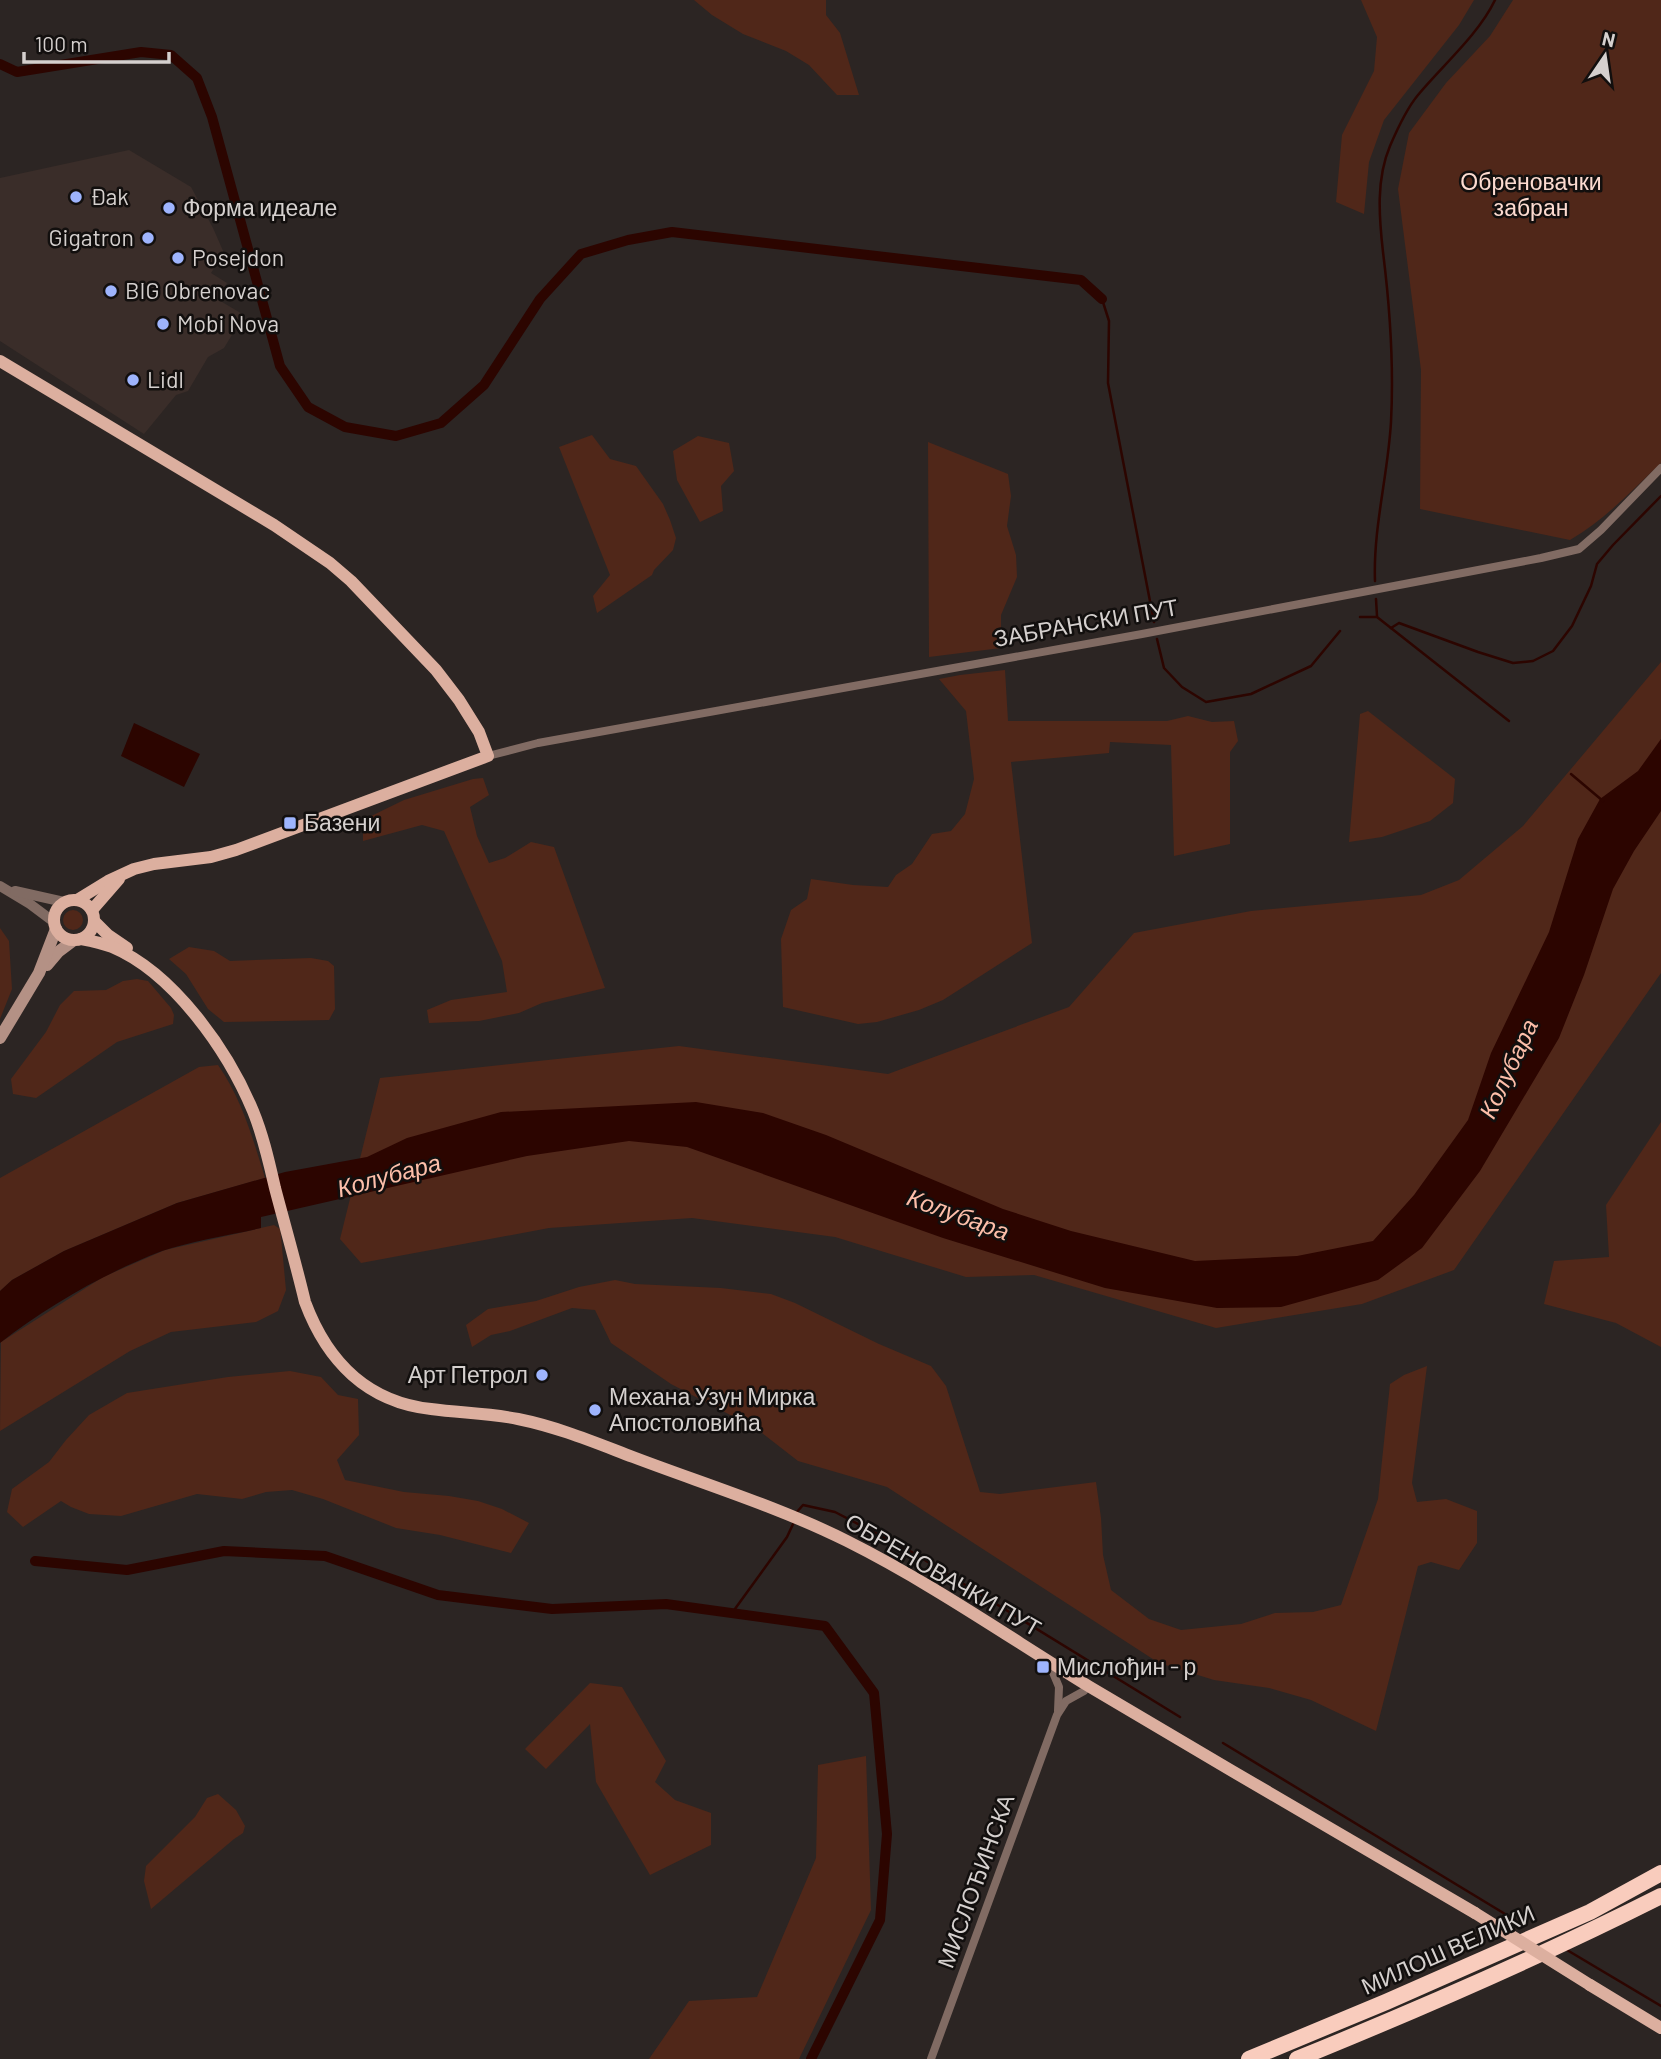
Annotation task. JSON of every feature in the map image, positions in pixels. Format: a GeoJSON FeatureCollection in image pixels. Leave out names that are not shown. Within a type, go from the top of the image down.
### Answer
{"type":"FeatureCollection","features":[{"type":"Feature","properties":{"kind":"highway","name":"МИЛОШ ВЕЛИКИ"},"geometry":{"type":"LineString","coordinates":[[1249,2059],[1590,1912],[1661,1873]]}},
{"type":"Feature","properties":{"kind":"highway","name":"МИЛОШ ВЕЛИКИ"},"geometry":{"type":"LineString","coordinates":[[1297,2059],[1449,1996],[1661,1896]]}},
{"type":"Feature","properties":{"kind":"main road"},"geometry":{"type":"LineString","coordinates":[[0,360],[274,525],[341,572],[436,670],[479,732],[488,756],[236,850],[211,857],[146,866],[108,881],[77,900],[64,902],[56,910],[55,925],[39,973]]}},
{"type":"Feature","properties":{"kind":"main road"},"geometry":{"type":"LineString","coordinates":[[0,1038],[39,973],[58,952],[89,934],[93,916],[121,875]]}},
{"type":"Feature","properties":{"kind":"main road"},"geometry":{"type":"LineString","coordinates":[[77,900],[86,903],[108,935],[132,953],[141,964]]}},
{"type":"Feature","properties":{"kind":"main road"},"geometry":{"type":"LineString","coordinates":[[55,925],[61,936],[111,947],[141,964]]}},
{"type":"Feature","properties":{"kind":"main road","name":"ОБРЕНОВАЧКИ ПУТ"},"geometry":{"type":"LineString","coordinates":[[141,964],[184,1004],[217,1046],[244,1090],[263,1141],[303,1294],[317,1330],[335,1357],[360,1382],[378,1394],[420,1408],[501,1416],[592,1441],[803,1521],[854,1545],[908,1574],[1088,1685],[1475,1913],[1661,2028]]}},
{"type":"Feature","properties":{"kind":"street","name":"ЗАБРАНСКИ ПУТ"},"geometry":{"type":"LineString","coordinates":[[488,756],[538,743],[1129,637],[1579,549],[1661,468]]}},
{"type":"Feature","properties":{"kind":"street"},"geometry":{"type":"LineString","coordinates":[[4,888],[64,902]]}},
{"type":"Feature","properties":{"kind":"street"},"geometry":{"type":"LineString","coordinates":[[4,888],[55,925]]}},
{"type":"Feature","properties":{"kind":"street","name":"МИСЛОЂИНСКА"},"geometry":{"type":"LineString","coordinates":[[1048,1660],[1059,1687],[1057,1715]]}},
{"type":"Feature","properties":{"kind":"street","name":"МИСЛОЂИНСКА"},"geometry":{"type":"LineString","coordinates":[[931,2059],[1057,1715],[1066,1701],[1084,1691],[1088,1685]]}},
{"type":"Feature","properties":{"kind":"shaded area","name":"BIG Obrenovac"},"geometry":{"type":"Polygon","coordinates":[[[129,150],[191,187],[224,253],[211,273],[227,283],[217,299],[244,315],[224,348],[208,357],[188,391],[176,395],[144,434],[0,341],[0,178],[129,150]]]}},
{"type":"Feature","properties":{"kind":"green space"},"geometry":{"type":"Polygon","coordinates":[[[694,0],[826,0],[826,15],[840,33],[859,95],[837,95],[809,65],[786,51],[743,34],[694,0]]]}},
{"type":"Feature","properties":{"kind":"green space"},"geometry":{"type":"Polygon","coordinates":[[[1361,0],[1474,0],[1459,25],[1384,120],[1369,162],[1364,214],[1336,202],[1342,135],[1374,71],[1377,37],[1361,0]]]}},
{"type":"Feature","properties":{"kind":"green space","name":"Обреновачки забран"},"geometry":{"type":"Polygon","coordinates":[[[1513,0],[1661,0],[1661,463],[1607,514],[1570,540],[1420,509],[1421,370],[1398,189],[1409,133],[1446,83],[1490,36],[1513,0]]]}},
{"type":"Feature","properties":{"kind":"green space"},"geometry":{"type":"Polygon","coordinates":[[[592,435],[610,459],[636,466],[663,504],[676,538],[673,550],[652,575],[597,613],[593,596],[610,575],[559,447],[592,435]]]}},
{"type":"Feature","properties":{"kind":"green space"},"geometry":{"type":"Polygon","coordinates":[[[698,436],[729,443],[734,471],[721,486],[723,511],[700,522],[677,480],[673,451],[698,436]]]}},
{"type":"Feature","properties":{"kind":"green space"},"geometry":{"type":"Polygon","coordinates":[[[928,442],[1008,474],[1011,496],[1007,526],[1016,555],[1017,577],[1001,615],[1001,648],[929,657],[928,442]]]}},
{"type":"Feature","properties":{"kind":"green space"},"geometry":{"type":"Polygon","coordinates":[[[1661,662],[1661,973],[1454,1270],[1362,1304],[1216,1328],[1034,1275],[966,1277],[835,1237],[692,1218],[549,1228],[361,1263],[340,1239],[380,1078],[679,1046],[888,1074],[1069,1007],[1134,933],[1251,911],[1421,895],[1459,880],[1523,826],[1661,662]]]}},
{"type":"Feature","properties":{"kind":"green space"},"geometry":{"type":"Polygon","coordinates":[[[1005,670],[1008,721],[1167,721],[1188,716],[1212,722],[1234,721],[1238,741],[1230,752],[1230,844],[1174,856],[1171,745],[1110,742],[1109,753],[1011,762],[1032,943],[943,1000],[877,1022],[858,1024],[783,1007],[781,939],[791,910],[807,899],[811,879],[888,887],[896,875],[912,864],[932,834],[951,831],[965,814],[974,779],[966,711],[939,679],[1005,670]]]}},
{"type":"Feature","properties":{"kind":"green space"},"geometry":{"type":"Polygon","coordinates":[[[1368,711],[1455,779],[1453,803],[1430,821],[1382,837],[1349,842],[1360,714],[1368,711]]]}},
{"type":"Feature","properties":{"kind":"green space"},"geometry":{"type":"Polygon","coordinates":[[[483,778],[489,795],[470,807],[477,836],[489,863],[505,858],[531,842],[554,847],[605,988],[542,1003],[519,1013],[479,1021],[429,1023],[427,1010],[451,1000],[507,992],[502,961],[444,831],[422,825],[363,841],[363,820],[404,800],[483,778]]]}},
{"type":"Feature","properties":{"kind":"green space"},"geometry":{"type":"Polygon","coordinates":[[[73,910],[80,913],[83,920],[80,927],[73,930],[66,927],[63,920],[66,913],[73,910]]]}},
{"type":"Feature","properties":{"kind":"green space"},"geometry":{"type":"Polygon","coordinates":[[[0,928],[9,941],[12,989],[0,1019],[0,928]]]}},
{"type":"Feature","properties":{"kind":"green space"},"geometry":{"type":"Polygon","coordinates":[[[189,947],[214,951],[230,961],[311,958],[328,961],[334,966],[335,1009],[329,1020],[224,1022],[208,1009],[186,974],[169,959],[189,947]]]}},
{"type":"Feature","properties":{"kind":"green space"},"geometry":{"type":"Polygon","coordinates":[[[123,981],[148,981],[171,1008],[174,1015],[173,1024],[117,1042],[36,1098],[13,1094],[11,1079],[46,1032],[60,1005],[74,991],[106,990],[123,981]]]}},
{"type":"Feature","properties":{"kind":"green space"},"geometry":{"type":"Polygon","coordinates":[[[218,1065],[240,1105],[265,1178],[177,1203],[64,1251],[12,1280],[0,1291],[0,1178],[199,1067],[218,1065]]]}},
{"type":"Feature","properties":{"kind":"green space"},"geometry":{"type":"Polygon","coordinates":[[[1661,1122],[1661,1347],[1616,1323],[1544,1304],[1554,1261],[1609,1257],[1606,1205],[1661,1122]]]}},
{"type":"Feature","properties":{"kind":"green space"},"geometry":{"type":"Polygon","coordinates":[[[274,1225],[280,1229],[286,1290],[278,1311],[256,1322],[171,1332],[130,1351],[0,1431],[1,1342],[103,1277],[165,1250],[274,1225]]]}},
{"type":"Feature","properties":{"kind":"green space"},"geometry":{"type":"Polygon","coordinates":[[[615,1280],[635,1284],[721,1288],[771,1294],[931,1366],[946,1386],[980,1492],[1000,1494],[1096,1482],[1103,1555],[1111,1590],[1149,1619],[1181,1630],[1241,1624],[1275,1613],[1313,1612],[1341,1605],[1378,1499],[1390,1384],[1427,1366],[1412,1483],[1417,1502],[1446,1499],[1477,1511],[1477,1543],[1459,1570],[1431,1562],[1418,1566],[1376,1731],[1311,1700],[1269,1688],[1214,1680],[1159,1663],[887,1487],[798,1461],[757,1429],[671,1384],[611,1343],[595,1310],[572,1308],[510,1331],[491,1335],[472,1347],[466,1325],[488,1309],[536,1301],[579,1287],[615,1280]]]}},
{"type":"Feature","properties":{"kind":"green space"},"geometry":{"type":"Polygon","coordinates":[[[290,1371],[321,1377],[338,1395],[358,1399],[359,1435],[337,1460],[345,1480],[404,1492],[478,1501],[502,1509],[529,1523],[511,1553],[440,1535],[396,1528],[323,1499],[292,1490],[266,1492],[242,1499],[197,1494],[121,1516],[89,1514],[61,1501],[23,1527],[7,1512],[12,1489],[49,1462],[89,1415],[127,1393],[228,1377],[290,1371]]]}},
{"type":"Feature","properties":{"kind":"green space"},"geometry":{"type":"Polygon","coordinates":[[[590,1683],[622,1687],[666,1761],[655,1782],[675,1800],[711,1813],[711,1845],[650,1875],[596,1782],[590,1724],[546,1769],[525,1749],[590,1683]]]}},
{"type":"Feature","properties":{"kind":"green space"},"geometry":{"type":"Polygon","coordinates":[[[866,1756],[871,1910],[799,2059],[649,2059],[689,2001],[757,1997],[816,1858],[818,1765],[866,1756]]]}},
{"type":"Feature","properties":{"kind":"green space"},"geometry":{"type":"Polygon","coordinates":[[[218,1794],[236,1810],[245,1826],[243,1833],[151,1909],[144,1881],[146,1866],[195,1817],[207,1798],[218,1794]]]}},
{"type":"Feature","properties":{"kind":"water"},"geometry":{"type":"Polygon","coordinates":[[[134,723],[200,754],[184,787],[121,756],[134,723]]]}},
{"type":"Feature","properties":{"kind":"water","name":"Колубара"},"geometry":{"type":"Polygon","coordinates":[[[1661,739],[1661,811],[1613,889],[1559,1038],[1480,1171],[1422,1248],[1378,1280],[1281,1307],[1217,1308],[1105,1288],[943,1238],[687,1147],[629,1141],[527,1156],[261,1217],[261,1228],[173,1247],[120,1269],[58,1303],[0,1343],[0,1291],[12,1280],[64,1251],[177,1203],[285,1172],[367,1157],[407,1138],[501,1112],[696,1102],[763,1113],[826,1135],[1003,1209],[1071,1231],[1195,1261],[1297,1256],[1373,1241],[1414,1195],[1468,1120],[1491,1053],[1549,932],[1578,839],[1600,799],[1638,771],[1661,739]]]}},
{"type":"Feature","properties":{"kind":"waterway"},"geometry":{"type":"LineString","coordinates":[[1375,581],[1376,541],[1392,401],[1392,358],[1380,212],[1382,172],[1393,140],[1414,100],[1480,25],[1495,0]]}},
{"type":"Feature","properties":{"kind":"waterway"},"geometry":{"type":"LineString","coordinates":[[0,64],[17,72],[141,52],[171,55],[197,78],[212,117],[280,366],[308,407],[345,427],[396,436],[441,423],[484,385],[540,299],[581,254],[628,240],[672,232],[1081,280],[1102,299]]}},
{"type":"Feature","properties":{"kind":"waterway"},"geometry":{"type":"LineString","coordinates":[[1102,299],[1109,321],[1108,383],[1154,622]]}},
{"type":"Feature","properties":{"kind":"waterway"},"geometry":{"type":"LineString","coordinates":[[1391,628],[1399,623],[1513,663],[1533,661],[1553,651],[1572,626],[1591,586],[1597,564],[1661,496]]}},
{"type":"Feature","properties":{"kind":"waterway"},"geometry":{"type":"LineString","coordinates":[[1376,599],[1377,616]]}},
{"type":"Feature","properties":{"kind":"waterway"},"geometry":{"type":"LineString","coordinates":[[1360,617],[1377,617],[1509,721]]}},
{"type":"Feature","properties":{"kind":"waterway"},"geometry":{"type":"LineString","coordinates":[[1157,639],[1164,668],[1182,687],[1206,702],[1251,694],[1311,666],[1340,631]]}},
{"type":"Feature","properties":{"kind":"waterway"},"geometry":{"type":"LineString","coordinates":[[1571,774],[1603,801]]}},
{"type":"Feature","properties":{"kind":"waterway"},"geometry":{"type":"LineString","coordinates":[[796,1513],[803,1505],[835,1512],[910,1551],[1180,1717]]}},
{"type":"Feature","properties":{"kind":"waterway"},"geometry":{"type":"LineString","coordinates":[[732,1613],[787,1537],[794,1522]]}},
{"type":"Feature","properties":{"kind":"waterway"},"geometry":{"type":"LineString","coordinates":[[35,1561],[127,1570],[224,1551],[325,1556],[438,1595],[552,1609],[666,1604],[825,1626],[874,1693],[887,1834],[880,1920],[811,2059]]}},
{"type":"Feature","properties":{"kind":"waterway"},"geometry":{"type":"LineString","coordinates":[[1223,1743],[1515,1920]]}},
{"type":"Feature","properties":{"kind":"waterway"},"geometry":{"type":"LineString","coordinates":[[1567,1950],[1661,2006]]}},
{"type":"Feature","properties":{"kind":"place","name":"Đak"},"geometry":{"type":"Point","coordinates":[76,197]}},
{"type":"Feature","properties":{"kind":"place","name":"Форма идеале"},"geometry":{"type":"Point","coordinates":[169,208]}},
{"type":"Feature","properties":{"kind":"place","name":"Gigatron"},"geometry":{"type":"Point","coordinates":[148,238]}},
{"type":"Feature","properties":{"kind":"place","name":"Posejdon"},"geometry":{"type":"Point","coordinates":[178,258]}},
{"type":"Feature","properties":{"kind":"place","name":"BIG Obrenovac"},"geometry":{"type":"Point","coordinates":[111,291]}},
{"type":"Feature","properties":{"kind":"place","name":"Mobi Nova"},"geometry":{"type":"Point","coordinates":[163,324]}},
{"type":"Feature","properties":{"kind":"place","name":"Lidl"},"geometry":{"type":"Point","coordinates":[133,380]}},
{"type":"Feature","properties":{"kind":"place","name":"Базени"},"geometry":{"type":"Point","coordinates":[290,823]}},
{"type":"Feature","properties":{"kind":"place","name":"Арт Петрол"},"geometry":{"type":"Point","coordinates":[542,1375]}},
{"type":"Feature","properties":{"kind":"place","name":"Механа Узун Мирка Апостоловића"},"geometry":{"type":"Point","coordinates":[595,1410]}},
{"type":"Feature","properties":{"kind":"place","name":"Мислођин - р"},"geometry":{"type":"Point","coordinates":[1043,1667]}}]}
